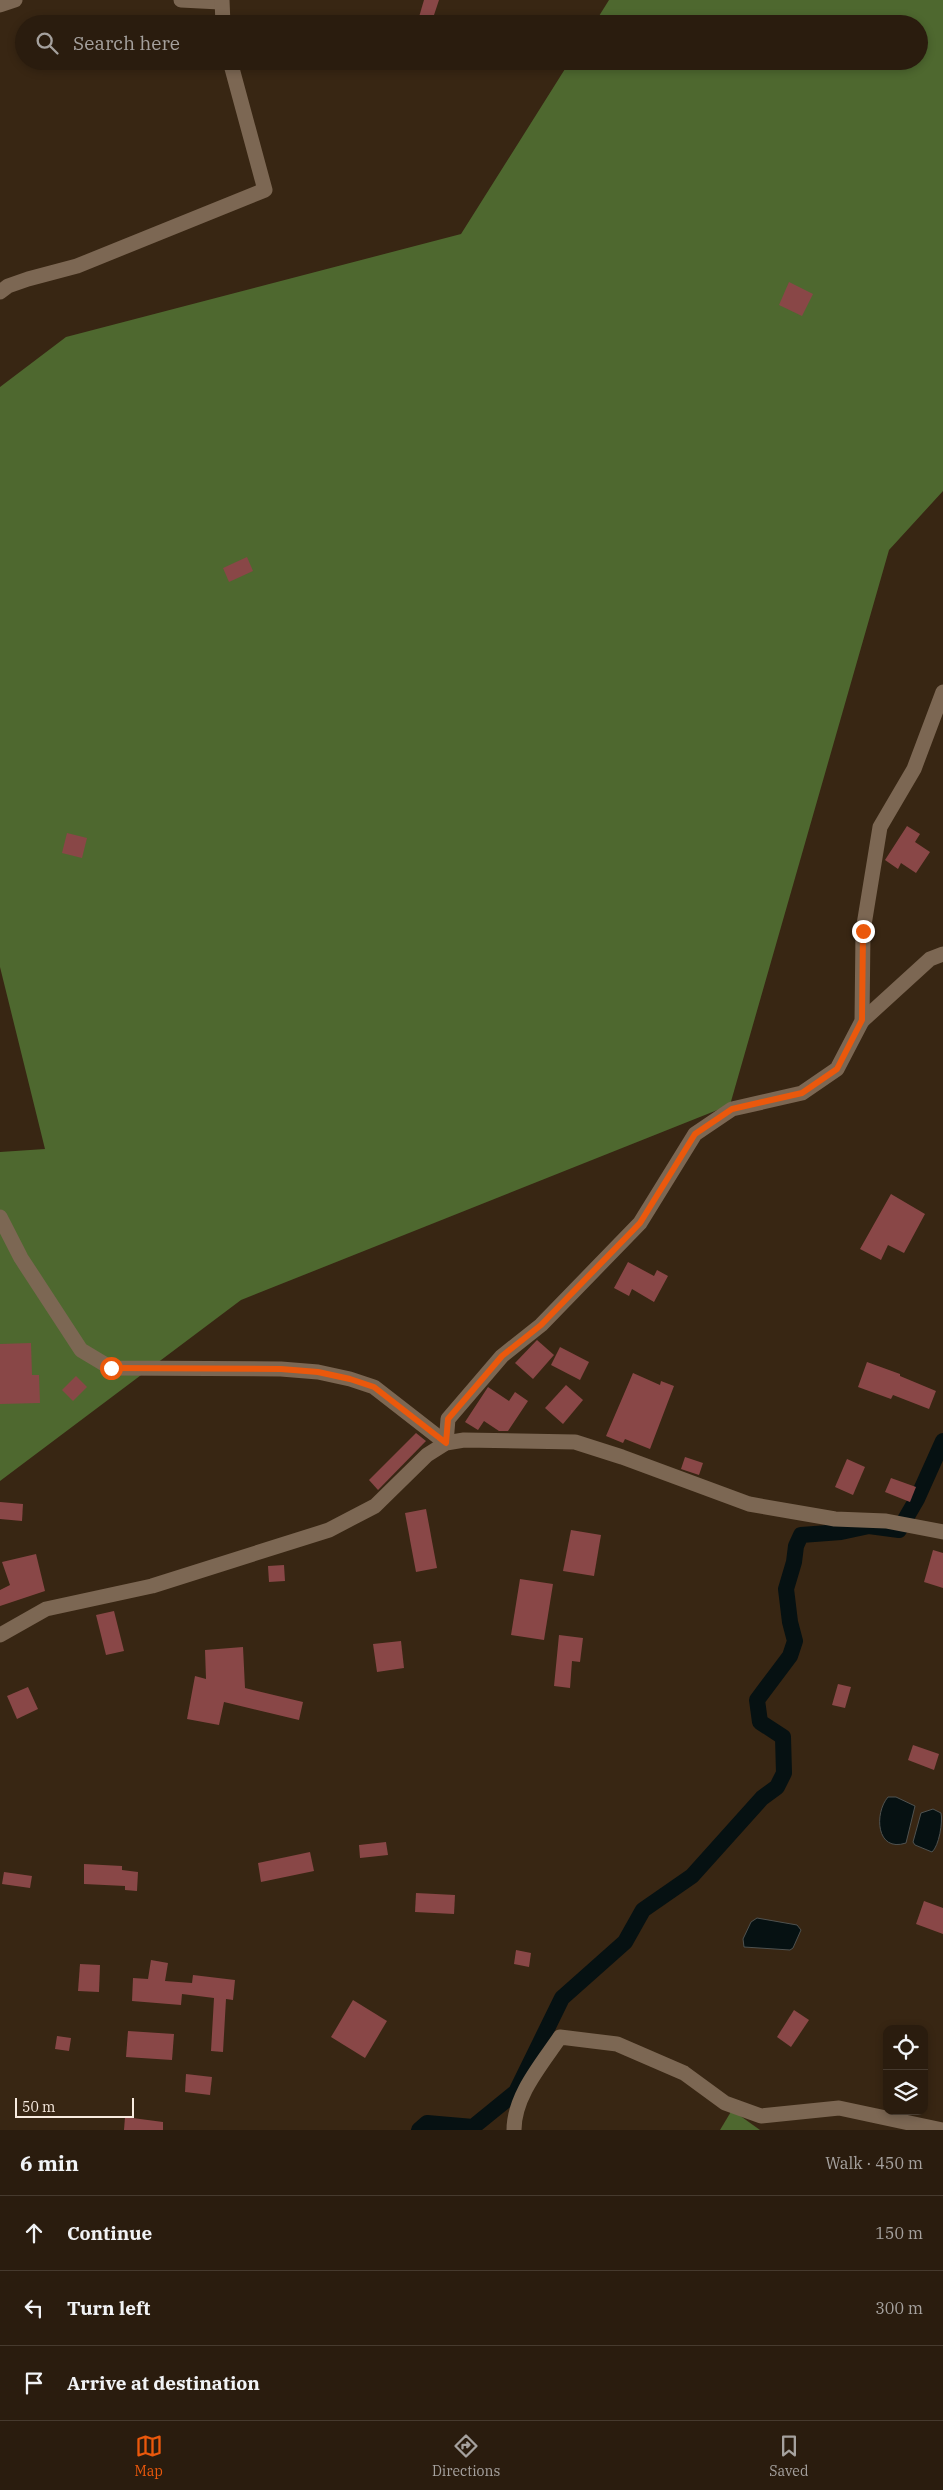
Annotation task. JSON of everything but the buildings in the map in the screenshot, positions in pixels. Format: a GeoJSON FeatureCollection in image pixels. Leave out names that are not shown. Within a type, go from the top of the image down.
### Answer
{"type":"FeatureCollection","features":[{"type":"Feature","properties":{"kind":"street"},"geometry":{"type":"LineString","coordinates":[[0,4],[15,0]]}},
{"type":"Feature","properties":{"kind":"street"},"geometry":{"type":"LineString","coordinates":[[181,0],[221,1],[222,15]]}},
{"type":"Feature","properties":{"kind":"street"},"geometry":{"type":"LineString","coordinates":[[0,292],[8,286],[28,279],[77,266],[265,190],[232,70]]}},
{"type":"Feature","properties":{"kind":"street"},"geometry":{"type":"LineString","coordinates":[[862,1020],[863,931],[880,827],[914,769],[943,692]]}},
{"type":"Feature","properties":{"kind":"street"},"geometry":{"type":"LineString","coordinates":[[446,1443],[448,1419],[502,1356],[541,1325],[640,1223],[695,1134],[732,1109],[802,1093],[837,1069],[862,1020],[930,959],[943,954]]}},
{"type":"Feature","properties":{"kind":"street"},"geometry":{"type":"LineString","coordinates":[[0,1217],[21,1258],[81,1350],[111,1368],[281,1369],[326,1374],[374,1387],[446,1443]]}},
{"type":"Feature","properties":{"kind":"street"},"geometry":{"type":"LineString","coordinates":[[0,1635],[46,1609],[152,1586],[329,1530],[375,1506],[427,1455],[446,1443],[464,1440],[575,1442],[622,1457],[749,1504],[835,1519],[886,1521],[937,1531]]}},
{"type":"Feature","properties":{"kind":"street"},"geometry":{"type":"LineString","coordinates":[[514,2130],[514,2121],[526,2088],[560,2038],[617,2044],[684,2073],[725,2103],[761,2116],[838,2108],[942,2130]]}},
{"type":"Feature","properties":{"kind":"green space"},"geometry":{"type":"Polygon","coordinates":[[[609,0],[943,0],[943,491],[889,550],[730,1105],[241,1300],[0,1481],[0,1152],[45,1149],[0,967],[0,387],[66,337],[461,234],[564,70],[928,70],[928,15],[600,15],[609,0]]]}},
{"type":"Feature","properties":{"kind":"green space"},"geometry":{"type":"Polygon","coordinates":[[[732,2110],[760,2130],[720,2130],[732,2110]]]}},
{"type":"Feature","properties":{"kind":"shaded area"},"geometry":{"type":"Polygon","coordinates":[[[888,1797],[896,1797],[915,1806],[906,1843],[896,1845],[889,1842],[883,1837],[880,1830],[881,1812],[888,1797]]]}},
{"type":"Feature","properties":{"kind":"shaded area"},"geometry":{"type":"Polygon","coordinates":[[[933,1809],[941,1813],[941,1822],[940,1834],[932,1852],[915,1845],[913,1842],[921,1813],[933,1809]]]}},
{"type":"Feature","properties":{"kind":"shaded area"},"geometry":{"type":"Polygon","coordinates":[[[757,1918],[797,1925],[801,1930],[793,1948],[790,1950],[744,1947],[743,1939],[751,1922],[757,1918]]]}},
{"type":"Feature","properties":{"kind":"waterway"},"geometry":{"type":"LineString","coordinates":[[419,2130],[427,2123],[473,2127],[516,2092],[562,1998],[625,1942],[643,1910],[692,1876],[762,1798],[777,1787],[784,1773],[783,1737],[760,1722],[757,1700],[790,1656],[795,1641],[790,1622],[786,1589],[794,1562],[796,1546],[801,1535],[841,1532],[869,1526],[899,1530],[917,1499],[943,1441]]}},
{"type":"Feature","properties":{"kind":"route"},"geometry":{"type":"LineString","coordinates":[[111,1368],[281,1369],[318,1372],[350,1379],[374,1387],[446,1443],[448,1419],[502,1356],[541,1325],[640,1223],[695,1134],[732,1109],[802,1093],[837,1069],[862,1020],[863,931]]}}]}
